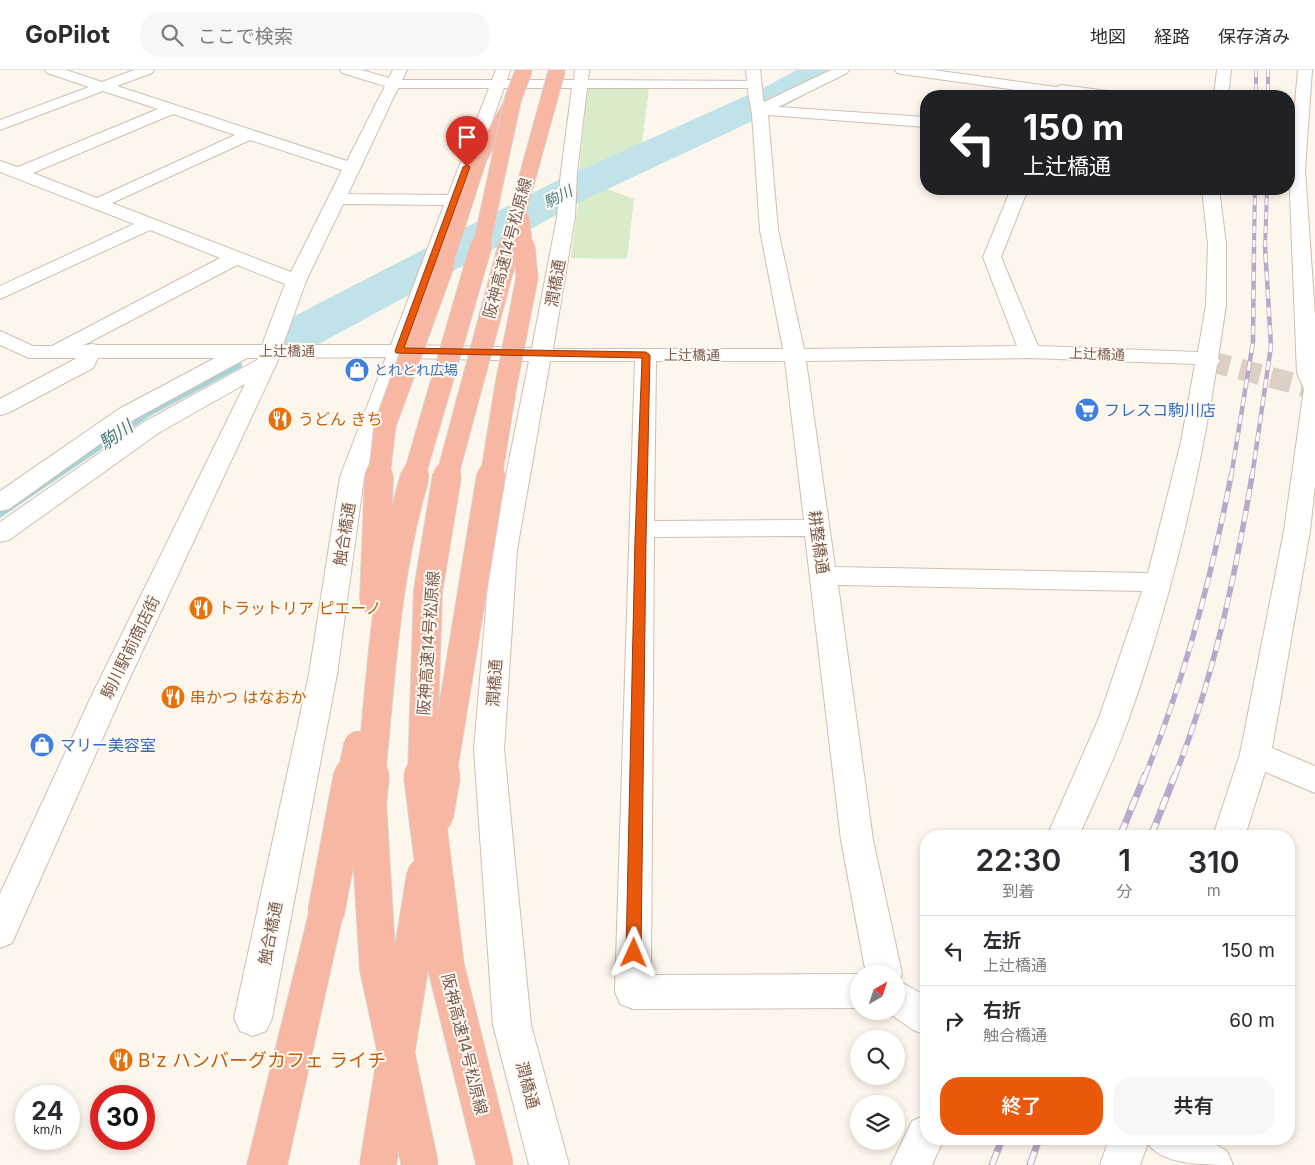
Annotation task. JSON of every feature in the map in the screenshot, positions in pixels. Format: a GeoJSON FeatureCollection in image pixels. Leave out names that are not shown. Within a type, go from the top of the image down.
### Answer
{"type":"FeatureCollection","features":[{"type":"Feature","properties":{"kind":"highway","name":"阪神高速14号松原線"},"geometry":{"type":"LineString","coordinates":[[420,1165],[378,968],[368,804],[388,604],[405,508],[477,265],[504,85],[524,70]]}},
{"type":"Feature","properties":{"kind":"highway","name":"阪神高速14号松原線"},"geometry":{"type":"LineString","coordinates":[[496,1165],[446,967],[421,768],[428,591],[449,463],[557,70]]}},
{"type":"Feature","properties":{"kind":"highway"},"geometry":{"type":"LineString","coordinates":[[267,1165],[326,913],[372,670],[378,487],[385,425],[444,263],[504,85]]}},
{"type":"Feature","properties":{"kind":"highway"},"geometry":{"type":"LineString","coordinates":[[378,1165],[506,385],[527,278],[519,203]]}},
{"type":"Feature","properties":{"kind":"street"},"geometry":{"type":"LineString","coordinates":[[52,70],[353,168]]}},
{"type":"Feature","properties":{"kind":"street"},"geometry":{"type":"LineString","coordinates":[[0,125],[147,70]]}},
{"type":"Feature","properties":{"kind":"street"},"geometry":{"type":"LineString","coordinates":[[347,70],[397,77],[504,85],[581,78],[756,94],[920,121]]}},
{"type":"Feature","properties":{"kind":"street"},"geometry":{"type":"LineString","coordinates":[[756,94],[842,70]]}},
{"type":"Feature","properties":{"kind":"street"},"geometry":{"type":"LineString","coordinates":[[902,70],[1075,90]]}},
{"type":"Feature","properties":{"kind":"street"},"geometry":{"type":"LineString","coordinates":[[1221,90],[1224,70]]}},
{"type":"Feature","properties":{"kind":"street","name":"駒川駅前商店街"},"geometry":{"type":"LineString","coordinates":[[0,932],[296,281],[397,77]]}},
{"type":"Feature","properties":{"kind":"street","name":"潤橋通"},"geometry":{"type":"LineString","coordinates":[[549,1165],[512,1025],[489,749],[504,550],[542,355],[566,217],[581,78]]}},
{"type":"Feature","properties":{"kind":"street"},"geometry":{"type":"LineString","coordinates":[[1231,830],[1255,754],[1297,531],[1315,389],[1308,373],[1297,170],[1308,81]]}},
{"type":"Feature","properties":{"kind":"street","name":"触合橋通"},"geometry":{"type":"LineString","coordinates":[[253,1018],[323,674],[352,477],[455,200],[504,85]]}},
{"type":"Feature","properties":{"kind":"street"},"geometry":{"type":"LineString","coordinates":[[756,94],[771,86]]}},
{"type":"Feature","properties":{"kind":"street","name":"耕整橋通"},"geometry":{"type":"LineString","coordinates":[[756,94],[769,230],[795,355],[857,840],[882,965]]}},
{"type":"Feature","properties":{"kind":"street"},"geometry":{"type":"LineString","coordinates":[[7,170],[172,109]]}},
{"type":"Feature","properties":{"kind":"street"},"geometry":{"type":"LineString","coordinates":[[98,204],[249,134]]}},
{"type":"Feature","properties":{"kind":"street"},"geometry":{"type":"LineString","coordinates":[[7,170],[296,281]]}},
{"type":"Feature","properties":{"kind":"street"},"geometry":{"type":"LineString","coordinates":[[1017,195],[992,256],[1030,352]]}},
{"type":"Feature","properties":{"kind":"street"},"geometry":{"type":"LineString","coordinates":[[1066,830],[1114,718],[1158,582],[1193,442],[1216,305],[1216,244],[1212,195]]}},
{"type":"Feature","properties":{"kind":"street"},"geometry":{"type":"LineString","coordinates":[[337,199],[455,200]]}},
{"type":"Feature","properties":{"kind":"street"},"geometry":{"type":"LineString","coordinates":[[0,293],[149,224]]}},
{"type":"Feature","properties":{"kind":"street"},"geometry":{"type":"LineString","coordinates":[[54,351],[235,258]]}},
{"type":"Feature","properties":{"kind":"street","name":"上辻橋通"},"geometry":{"type":"LineString","coordinates":[[0,337],[29,352],[265,350],[542,355],[795,355],[1030,352],[1191,357],[1208,361]]}},
{"type":"Feature","properties":{"kind":"street"},"geometry":{"type":"LineString","coordinates":[[0,408],[84,363],[91,350]]}},
{"type":"Feature","properties":{"kind":"street"},"geometry":{"type":"LineString","coordinates":[[0,503],[127,414],[265,350]]}},
{"type":"Feature","properties":{"kind":"street"},"geometry":{"type":"LineString","coordinates":[[0,534],[265,350]]}},
{"type":"Feature","properties":{"kind":"street"},"geometry":{"type":"LineString","coordinates":[[646,355],[633,992],[850,991]]}},
{"type":"Feature","properties":{"kind":"street"},"geometry":{"type":"LineString","coordinates":[[641,529],[817,528]]}},
{"type":"Feature","properties":{"kind":"street"},"geometry":{"type":"LineString","coordinates":[[823,576],[1158,582]]}},
{"type":"Feature","properties":{"kind":"street"},"geometry":{"type":"LineString","coordinates":[[1255,754],[1315,780]]}},
{"type":"Feature","properties":{"kind":"street"},"geometry":{"type":"LineString","coordinates":[[905,1003],[920,1013]]}},
{"type":"Feature","properties":{"kind":"street"},"geometry":{"type":"LineString","coordinates":[[911,1165],[921,1145]]}},
{"type":"Feature","properties":{"kind":"street"},"geometry":{"type":"LineString","coordinates":[[1120,1165],[1127,1145]]}},
{"type":"Feature","properties":{"kind":"street"},"geometry":{"type":"LineString","coordinates":[[1177,1145],[1213,1165]]}},
{"type":"Feature","properties":{"kind":"green space"},"geometry":{"type":"Polygon","coordinates":[[[587,88],[649,88],[642,144],[579,173],[587,88]]]}},
{"type":"Feature","properties":{"kind":"green space"},"geometry":{"type":"Polygon","coordinates":[[[602,187],[634,199],[627,259],[571,258],[579,198],[602,187]]]}},
{"type":"Feature","properties":{"kind":"waterway","name":"駒川"},"geometry":{"type":"LineString","coordinates":[[297,335],[569,191],[772,98],[823,70]]}},
{"type":"Feature","properties":{"kind":"waterway","name":"駒川"},"geometry":{"type":"LineString","coordinates":[[0,515],[147,414],[239,365]]}},
{"type":"Feature","properties":{"kind":"tunnel"},"geometry":{"type":"LineString","coordinates":[[1209,361],[1315,389]]}},
{"type":"Feature","properties":{"kind":"railway"},"geometry":{"type":"LineString","coordinates":[[1256,70],[1256,90]]}},
{"type":"Feature","properties":{"kind":"railway"},"geometry":{"type":"LineString","coordinates":[[1268,70],[1268,90]]}},
{"type":"Feature","properties":{"kind":"railway"},"geometry":{"type":"LineString","coordinates":[[1254,247],[1255,195]]}},
{"type":"Feature","properties":{"kind":"railway"},"geometry":{"type":"LineString","coordinates":[[1265,246],[1267,195]]}},
{"type":"Feature","properties":{"kind":"railway"},"geometry":{"type":"LineString","coordinates":[[1231,477],[1253,342],[1254,246]]}},
{"type":"Feature","properties":{"kind":"railway"},"geometry":{"type":"LineString","coordinates":[[1252,477],[1271,346],[1265,246]]}},
{"type":"Feature","properties":{"kind":"railway"},"geometry":{"type":"LineString","coordinates":[[1145,776],[1185,666],[1196,628],[1215,553],[1231,476]]}},
{"type":"Feature","properties":{"kind":"railway"},"geometry":{"type":"LineString","coordinates":[[1175,776],[1189,740],[1212,666],[1230,590],[1252,476]]}},
{"type":"Feature","properties":{"kind":"railway"},"geometry":{"type":"LineString","coordinates":[[1122,830],[1145,775]]}},
{"type":"Feature","properties":{"kind":"railway"},"geometry":{"type":"LineString","coordinates":[[1153,830],[1175,775]]}},
{"type":"Feature","properties":{"kind":"railway"},"geometry":{"type":"LineString","coordinates":[[992,1165],[1000,1145]]}},
{"type":"Feature","properties":{"kind":"railway"},"geometry":{"type":"LineString","coordinates":[[1030,1165],[1037,1145]]}},
{"type":"Feature","properties":{"kind":"place","name":"とれとれ広場"},"geometry":{"type":"Point","coordinates":[357,370]}},
{"type":"Feature","properties":{"kind":"place","name":"フレスコ駒川店"},"geometry":{"type":"Point","coordinates":[1087,410]}},
{"type":"Feature","properties":{"kind":"place","name":"うどん きち"},"geometry":{"type":"Point","coordinates":[280,419]}},
{"type":"Feature","properties":{"kind":"place","name":"トラットリア ピエーノ"},"geometry":{"type":"Point","coordinates":[201,608]}},
{"type":"Feature","properties":{"kind":"place","name":"串かつ はなおか"},"geometry":{"type":"Point","coordinates":[173,697]}},
{"type":"Feature","properties":{"kind":"place","name":"マリー美容室"},"geometry":{"type":"Point","coordinates":[42,745]}},
{"type":"Feature","properties":{"kind":"place","name":"B'z ハンバーグカフェ ライチ"},"geometry":{"type":"Point","coordinates":[121,1060]}},
{"type":"Feature","properties":{"kind":"route"},"geometry":{"type":"LineString","coordinates":[[467,167],[399,351],[542,355],[646,355],[634,953]]}}]}
